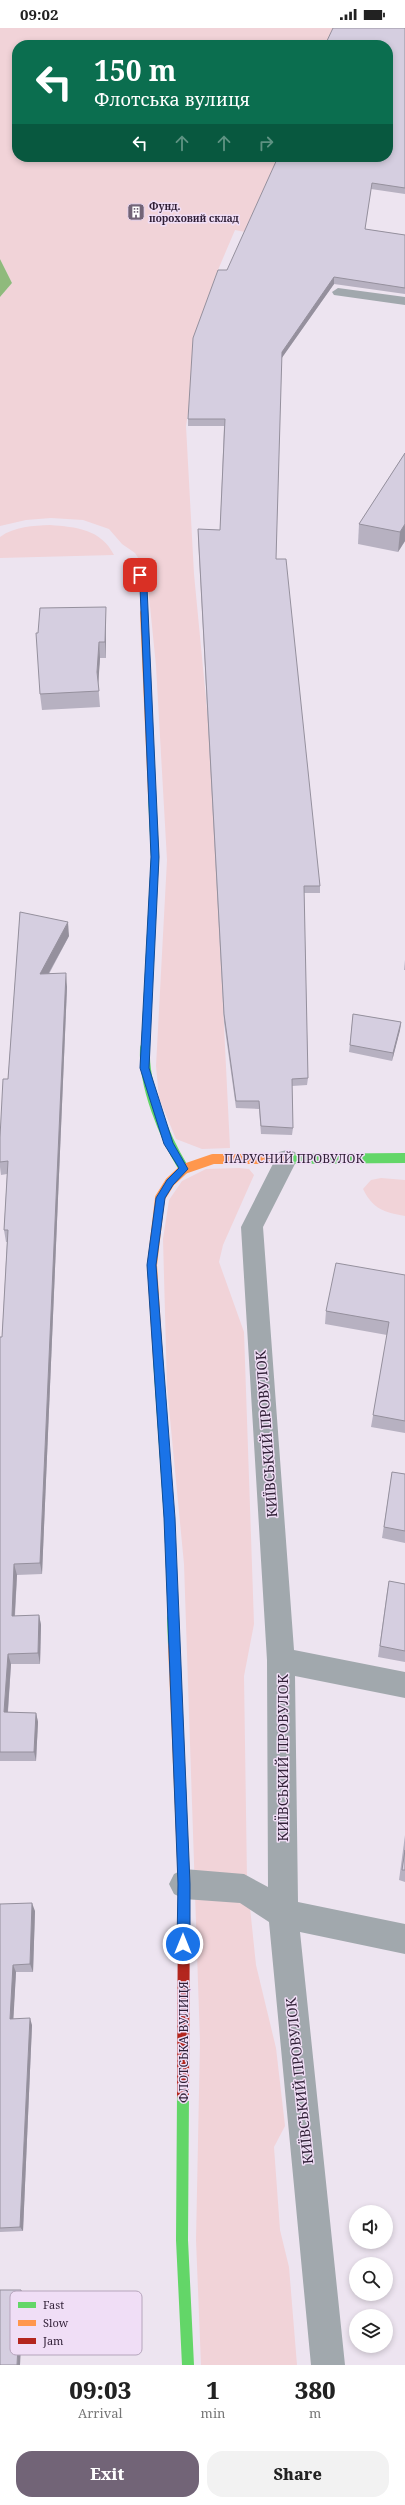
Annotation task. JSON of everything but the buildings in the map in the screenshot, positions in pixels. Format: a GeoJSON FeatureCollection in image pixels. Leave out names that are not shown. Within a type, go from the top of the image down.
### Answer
{"type":"FeatureCollection","features":[{"type":"Feature","properties":{"kind":"street"},"geometry":{"type":"LineString","coordinates":[[338,292],[405,301]]}},
{"type":"Feature","properties":{"kind":"street"},"geometry":{"type":"LineString","coordinates":[[136,564],[143,587],[155,857],[144,1068],[168,1144],[184,1169]]}},
{"type":"Feature","properties":{"kind":"street","name":"ПАРУСНИЙ ПРОВУЛОК"},"geometry":{"type":"LineString","coordinates":[[184,1169],[213,1158],[405,1158]]}},
{"type":"Feature","properties":{"kind":"street","name":"КИЇВСЬКИЙ ПРОВУЛОК"},"geometry":{"type":"LineString","coordinates":[[287,1158],[252,1227],[281,1660],[283,1914],[328,2365]]}},
{"type":"Feature","properties":{"kind":"street","name":"ФЛОТСЬКА ВУЛИЦЯ"},"geometry":{"type":"LineString","coordinates":[[184,1169],[170,1182],[160,1198],[152,1265],[169,1518],[184,1884],[182,2240],[188,2365]]}},
{"type":"Feature","properties":{"kind":"street"},"geometry":{"type":"LineString","coordinates":[[281,1660],[405,1685]]}},
{"type":"Feature","properties":{"kind":"street"},"geometry":{"type":"LineString","coordinates":[[184,1884],[244,1889],[283,1914],[405,1939]]}},
{"type":"Feature","properties":{"kind":"shaded area"},"geometry":{"type":"Polygon","coordinates":[[[0,28],[335,28],[330,40],[12,40],[12,162],[278,162],[245,232],[235,230],[215,277],[200,337],[186,426],[194,574],[210,741],[230,1148],[202,1149],[176,1139],[159,1098],[156,1066],[167,860],[156,666],[148,586],[141,562],[135,553],[122,544],[109,529],[83,520],[51,518],[26,520],[0,526],[0,297],[12,283],[0,259],[0,28]]]}},
{"type":"Feature","properties":{"kind":"shaded area"},"geometry":{"type":"Polygon","coordinates":[[[0,259],[12,283],[0,297],[0,259]]]}},
{"type":"Feature","properties":{"kind":"shaded area"},"geometry":{"type":"Polygon","coordinates":[[[50,525],[87,531],[95,535],[109,546],[114,555],[0,558],[0,537],[6,533],[31,526],[50,525]]]}},
{"type":"Feature","properties":{"kind":"shaded area"},"geometry":{"type":"Polygon","coordinates":[[[206,1169],[249,1169],[254,1175],[223,1245],[219,1262],[244,1332],[254,1624],[244,1676],[247,1879],[256,1965],[276,2048],[285,2126],[274,2147],[280,2230],[289,2267],[297,2365],[201,2365],[196,2240],[200,2042],[184,1564],[167,1387],[163,1239],[169,1200],[182,1181],[206,1169]]]}},
{"type":"Feature","properties":{"kind":"shaded area"},"geometry":{"type":"Polygon","coordinates":[[[381,1178],[405,1180],[405,1216],[385,1211],[375,1205],[367,1196],[363,1189],[371,1180],[381,1178]]]}},
{"type":"Feature","properties":{"kind":"traffic: fast"},"geometry":{"type":"LineString","coordinates":[[152,794],[155,857],[144,1068],[169,1144],[184,1169]]}},
{"type":"Feature","properties":{"kind":"traffic: fast"},"geometry":{"type":"LineString","coordinates":[[281,1159],[405,1158]]}},
{"type":"Feature","properties":{"kind":"traffic: fast"},"geometry":{"type":"LineString","coordinates":[[158,1359],[169,1518],[174,1645]]}},
{"type":"Feature","properties":{"kind":"traffic: fast"},"geometry":{"type":"LineString","coordinates":[[183,2095],[182,2240],[188,2365]]}},
{"type":"Feature","properties":{"kind":"traffic: slow"},"geometry":{"type":"LineString","coordinates":[[136,564],[143,587],[152,794]]}},
{"type":"Feature","properties":{"kind":"traffic: slow"},"geometry":{"type":"LineString","coordinates":[[158,1359],[152,1265],[160,1198],[170,1182],[184,1169],[213,1159],[281,1159]]}},
{"type":"Feature","properties":{"kind":"traffic: slow"},"geometry":{"type":"LineString","coordinates":[[174,1645],[184,1884]]}},
{"type":"Feature","properties":{"kind":"traffic: jam"},"geometry":{"type":"LineString","coordinates":[[183,2095],[184,1884]]}},
{"type":"Feature","properties":{"kind":"place","name":"Фунд. пороховий склад"},"geometry":{"type":"Point","coordinates":[136,212]}},
{"type":"Feature","properties":{"kind":"route"},"geometry":{"type":"LineString","coordinates":[[140,575],[143,587],[155,857],[144,1068],[168,1144],[184,1169],[170,1182],[160,1198],[152,1265],[169,1518],[184,1884],[183,1944]]}}]}
